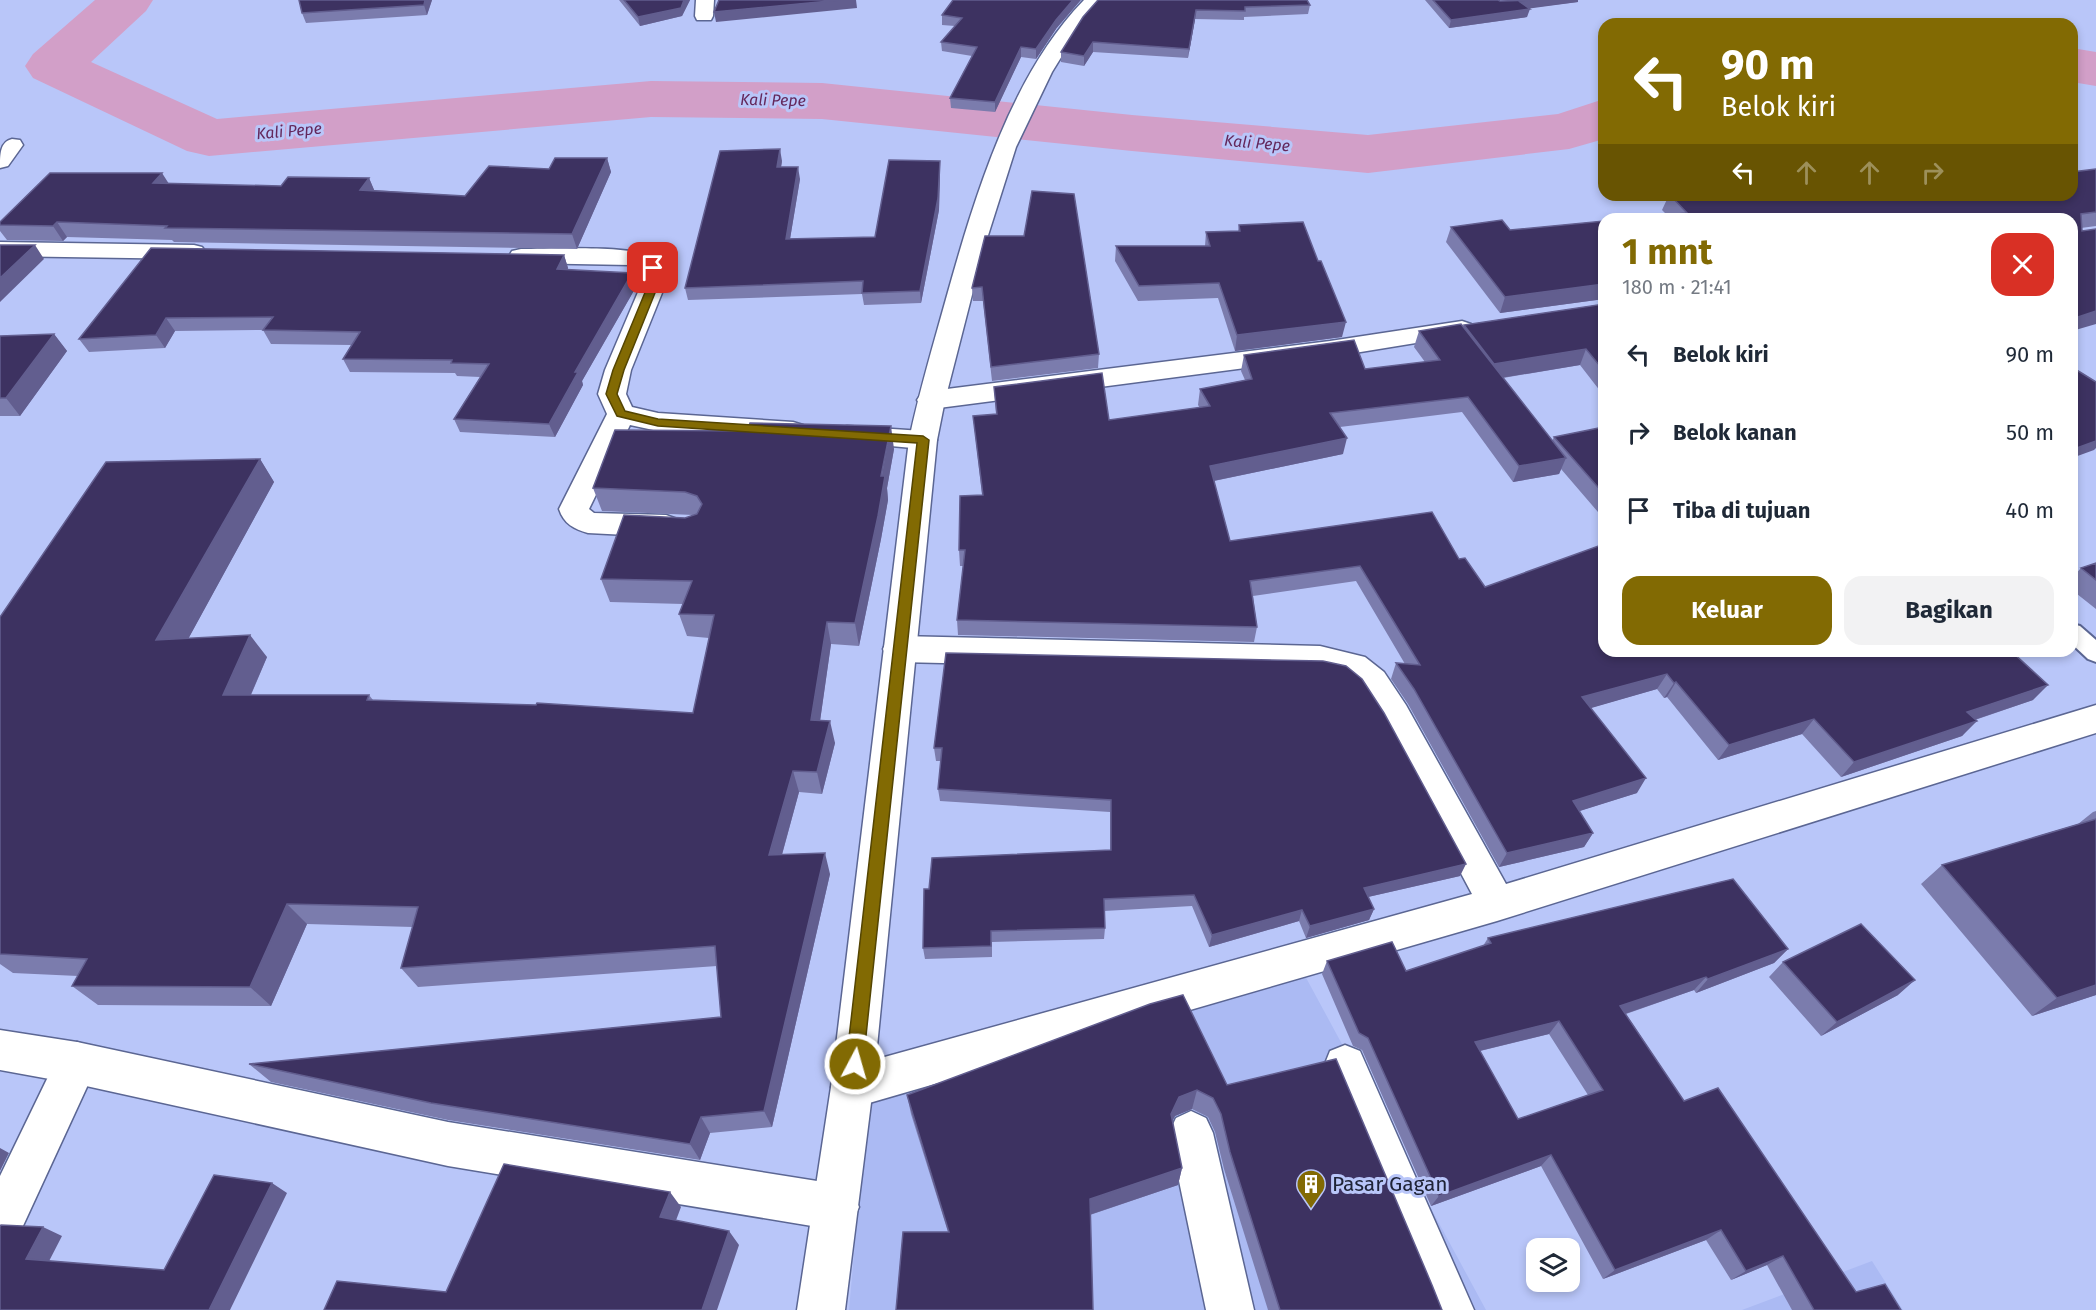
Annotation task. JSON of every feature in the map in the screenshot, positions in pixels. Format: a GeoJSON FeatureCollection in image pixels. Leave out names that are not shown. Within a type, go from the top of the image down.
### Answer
{"type":"FeatureCollection","features":[{"type":"Feature","properties":{"kind":"street"},"geometry":{"type":"LineString","coordinates":[[821,1310],[852,1087],[899,648],[923,440],[931,400],[972,248],[1005,147],[1042,72],[1073,22],[1094,0]]}},
{"type":"Feature","properties":{"kind":"street"},"geometry":{"type":"LineString","coordinates":[[0,249],[215,252]]}},
{"type":"Feature","properties":{"kind":"street"},"geometry":{"type":"LineString","coordinates":[[500,256],[630,258],[646,261],[653,268],[656,278],[618,370],[612,394],[621,414]]}},
{"type":"Feature","properties":{"kind":"street"},"geometry":{"type":"LineString","coordinates":[[931,400],[1330,349],[1490,325]]}},
{"type":"Feature","properties":{"kind":"street"},"geometry":{"type":"LineString","coordinates":[[621,414],[658,422],[923,440]]}},
{"type":"Feature","properties":{"kind":"street"},"geometry":{"type":"LineString","coordinates":[[621,414],[574,509],[576,515],[588,523],[692,528]]}},
{"type":"Feature","properties":{"kind":"street"},"geometry":{"type":"LineString","coordinates":[[899,648],[1310,659],[1353,666],[1372,681],[1394,715],[1497,904]]}},
{"type":"Feature","properties":{"kind":"street"},"geometry":{"type":"LineString","coordinates":[[852,1087],[1497,904],[2096,719]]}},
{"type":"Feature","properties":{"kind":"street"},"geometry":{"type":"LineString","coordinates":[[0,1050],[76,1063],[448,1144],[836,1207]]}},
{"type":"Feature","properties":{"kind":"street"},"geometry":{"type":"LineString","coordinates":[[0,1225],[76,1063]]}},
{"type":"Feature","properties":{"kind":"street"},"geometry":{"type":"LineString","coordinates":[[1345,1066],[1450,1310]]}},
{"type":"Feature","properties":{"kind":"street"},"geometry":{"type":"LineString","coordinates":[[1191,1133],[1230,1310]]}},
{"type":"Feature","properties":{"kind":"lane"},"geometry":{"type":"LineString","coordinates":[[2078,637],[2096,653]]}},
{"type":"Feature","properties":{"kind":"shaded area","name":"Pasar Gagan"},"geometry":{"type":"Polygon","coordinates":[[[1304,974],[1486,1310],[849,1310],[870,1075],[1304,974]]]}},
{"type":"Feature","properties":{"kind":"shaded area"},"geometry":{"type":"Polygon","coordinates":[[[1872,1261],[1903,1310],[1742,1310],[1872,1261]]]}},
{"type":"Feature","properties":{"kind":"building"},"geometry":{"type":"Polygon","coordinates":[[[299,0],[425,0],[424,5],[302,13],[299,0]]]}},
{"type":"Feature","properties":{"kind":"building"},"geometry":{"type":"Polygon","coordinates":[[[624,0],[684,0],[681,8],[638,17],[624,0]]]}},
{"type":"Feature","properties":{"kind":"building"},"geometry":{"type":"Polygon","coordinates":[[[719,0],[840,0],[714,12],[719,0]]]}},
{"type":"Feature","properties":{"kind":"building"},"geometry":{"type":"Polygon","coordinates":[[[953,0],[1073,0],[1036,49],[1021,47],[995,102],[950,98],[977,47],[941,42],[962,18],[942,15],[953,0]]]}},
{"type":"Feature","properties":{"kind":"building"},"geometry":{"type":"Polygon","coordinates":[[[1098,0],[1307,0],[1310,5],[1245,7],[1245,11],[1196,10],[1189,49],[1093,42],[1084,56],[1061,52],[1083,17],[1098,0]]]}},
{"type":"Feature","properties":{"kind":"building"},"geometry":{"type":"Polygon","coordinates":[[[1433,0],[1532,0],[1520,2],[1530,9],[1451,20],[1433,0]]]}},
{"type":"Feature","properties":{"kind":"building"},"geometry":{"type":"Polygon","coordinates":[[[780,149],[777,167],[798,167],[786,239],[875,237],[889,160],[940,161],[938,198],[920,291],[862,293],[863,281],[685,288],[720,151],[780,149]]]}},
{"type":"Feature","properties":{"kind":"building"},"geometry":{"type":"Polygon","coordinates":[[[555,158],[607,158],[572,234],[165,228],[167,226],[57,222],[53,226],[0,225],[0,222],[50,173],[162,173],[153,183],[281,186],[288,177],[369,178],[360,190],[465,196],[489,166],[549,169],[555,158]]]}},
{"type":"Feature","properties":{"kind":"building"},"geometry":{"type":"Polygon","coordinates":[[[2096,169],[2096,212],[2081,214],[2082,231],[2096,229],[2096,311],[2078,317],[2078,213],[1687,213],[1676,201],[2078,201],[2078,171],[2096,169]]]}},
{"type":"Feature","properties":{"kind":"building"},"geometry":{"type":"Polygon","coordinates":[[[1032,191],[1074,194],[1099,354],[991,367],[982,287],[972,288],[985,236],[1024,236],[1032,191]]]}},
{"type":"Feature","properties":{"kind":"building"},"geometry":{"type":"Polygon","coordinates":[[[1502,220],[1510,230],[1598,222],[1598,285],[1505,297],[1451,227],[1502,220]]]}},
{"type":"Feature","properties":{"kind":"building"},"geometry":{"type":"Polygon","coordinates":[[[1303,222],[1346,322],[1237,335],[1219,283],[1139,286],[1116,246],[1210,246],[1206,232],[1240,231],[1239,225],[1303,222]]]}},
{"type":"Feature","properties":{"kind":"building"},"geometry":{"type":"Polygon","coordinates":[[[0,245],[35,245],[0,278],[0,245]]]}},
{"type":"Feature","properties":{"kind":"building"},"geometry":{"type":"Polygon","coordinates":[[[151,248],[564,255],[557,269],[632,273],[575,372],[578,372],[549,424],[454,419],[489,364],[451,363],[452,360],[343,359],[360,332],[263,330],[273,317],[166,318],[156,335],[79,339],[151,248]]]}},
{"type":"Feature","properties":{"kind":"building"},"geometry":{"type":"Polygon","coordinates":[[[1598,305],[1598,364],[1586,349],[1494,364],[1464,325],[1598,305]]]}},
{"type":"Feature","properties":{"kind":"building"},"geometry":{"type":"Polygon","coordinates":[[[1461,324],[1566,458],[1519,466],[1468,397],[1330,413],[1347,438],[1210,466],[1230,541],[1432,512],[1459,559],[1465,558],[1485,587],[1598,546],[1598,657],[2018,657],[2048,685],[1967,712],[1977,721],[1854,762],[1814,719],[1729,745],[1667,674],[1582,697],[1646,778],[1573,801],[1593,833],[1507,853],[1414,689],[1396,663],[1420,665],[1360,566],[1250,581],[1257,627],[957,620],[965,550],[959,550],[960,496],[983,495],[973,416],[997,414],[994,387],[1102,373],[1109,420],[1210,406],[1200,389],[1252,379],[1244,355],[1354,340],[1365,369],[1440,360],[1419,331],[1461,324]]]}},
{"type":"Feature","properties":{"kind":"building"},"geometry":{"type":"Polygon","coordinates":[[[54,334],[6,398],[0,398],[0,336],[54,334]]]}},
{"type":"Feature","properties":{"kind":"building"},"geometry":{"type":"Polygon","coordinates":[[[2078,371],[2096,382],[2096,441],[2078,448],[2078,371]]]}},
{"type":"Feature","properties":{"kind":"building"},"geometry":{"type":"Polygon","coordinates":[[[750,423],[891,426],[881,476],[885,476],[878,516],[855,623],[827,622],[811,720],[830,721],[817,772],[793,771],[769,855],[825,853],[764,1111],[701,1117],[690,1144],[431,1103],[249,1064],[721,1017],[715,946],[401,968],[418,907],[287,904],[250,987],[72,986],[87,959],[0,954],[0,617],[106,462],[260,459],[156,640],[250,635],[223,695],[369,695],[367,700],[536,705],[537,703],[693,713],[714,615],[679,614],[692,581],[601,579],[624,515],[685,518],[697,514],[702,504],[697,496],[685,492],[593,488],[615,430],[747,431],[750,423]]]}},
{"type":"Feature","properties":{"kind":"building"},"geometry":{"type":"Polygon","coordinates":[[[1598,428],[1598,487],[1554,437],[1598,428]]]}},
{"type":"Feature","properties":{"kind":"building"},"geometry":{"type":"Polygon","coordinates":[[[2096,563],[2096,580],[2081,568],[2096,563]]]}},
{"type":"Feature","properties":{"kind":"building"},"geometry":{"type":"Polygon","coordinates":[[[946,653],[1323,661],[1346,666],[1362,679],[1384,713],[1466,864],[1364,888],[1374,909],[1310,926],[1302,910],[1212,935],[1194,895],[1104,899],[1105,928],[991,931],[991,946],[923,948],[924,889],[929,889],[932,858],[1111,850],[1111,800],[938,789],[942,748],[934,748],[946,653]]]}},
{"type":"Feature","properties":{"kind":"building"},"geometry":{"type":"Polygon","coordinates":[[[2096,819],[2096,985],[2057,998],[1942,865],[2096,819]]]}},
{"type":"Feature","properties":{"kind":"building"},"geometry":{"type":"Polygon","coordinates":[[[1733,879],[1788,949],[1708,979],[1706,977],[1620,1006],[1684,1101],[1718,1088],[1856,1292],[1885,1284],[1901,1310],[1814,1310],[1783,1256],[1746,1271],[1721,1230],[1615,1270],[1551,1155],[1439,1196],[1368,1038],[1359,1033],[1327,961],[1392,942],[1406,971],[1491,943],[1488,938],[1733,879]],[[1559,1021],[1475,1042],[1518,1119],[1603,1090],[1559,1021]]]}},
{"type":"Feature","properties":{"kind":"building"},"geometry":{"type":"Polygon","coordinates":[[[1861,924],[1915,980],[1837,1022],[1783,962],[1861,924]]]}},
{"type":"Feature","properties":{"kind":"building","name":"Pasar Gagan"},"geometry":{"type":"Polygon","coordinates":[[[1183,995],[1227,1085],[1336,1059],[1442,1310],[1280,1310],[1230,1152],[1221,1114],[1213,1098],[1197,1090],[1179,1097],[1171,1114],[1182,1168],[1090,1199],[1093,1310],[896,1310],[903,1232],[949,1232],[907,1095],[1150,1004],[1183,995]]]}},
{"type":"Feature","properties":{"kind":"building"},"geometry":{"type":"Polygon","coordinates":[[[504,1164],[670,1192],[660,1217],[729,1231],[702,1310],[324,1310],[337,1281],[446,1292],[504,1164]]]}},
{"type":"Feature","properties":{"kind":"building"},"geometry":{"type":"Polygon","coordinates":[[[214,1175],[272,1183],[209,1310],[0,1310],[1,1225],[43,1227],[26,1259],[164,1270],[214,1175]]]}},
{"type":"Feature","properties":{"kind":"waterway","name":"Kali Pepe"},"geometry":{"type":"LineString","coordinates":[[127,0],[53,66],[209,138],[651,99],[822,101],[1132,133],[1368,154],[1569,131],[1598,119]]}},
{"type":"Feature","properties":{"kind":"waterway","name":"Kali Pepe"},"geometry":{"type":"LineString","coordinates":[[2078,66],[2096,69]]}},
{"type":"Feature","properties":{"kind":"place","name":"Pasar Gagan"},"geometry":{"type":"Point","coordinates":[1311,1210]}},
{"type":"Feature","properties":{"kind":"route"},"geometry":{"type":"LineString","coordinates":[[653,268],[656,278],[618,370],[612,394],[621,414],[658,422],[923,440],[855,1064]]}}]}
